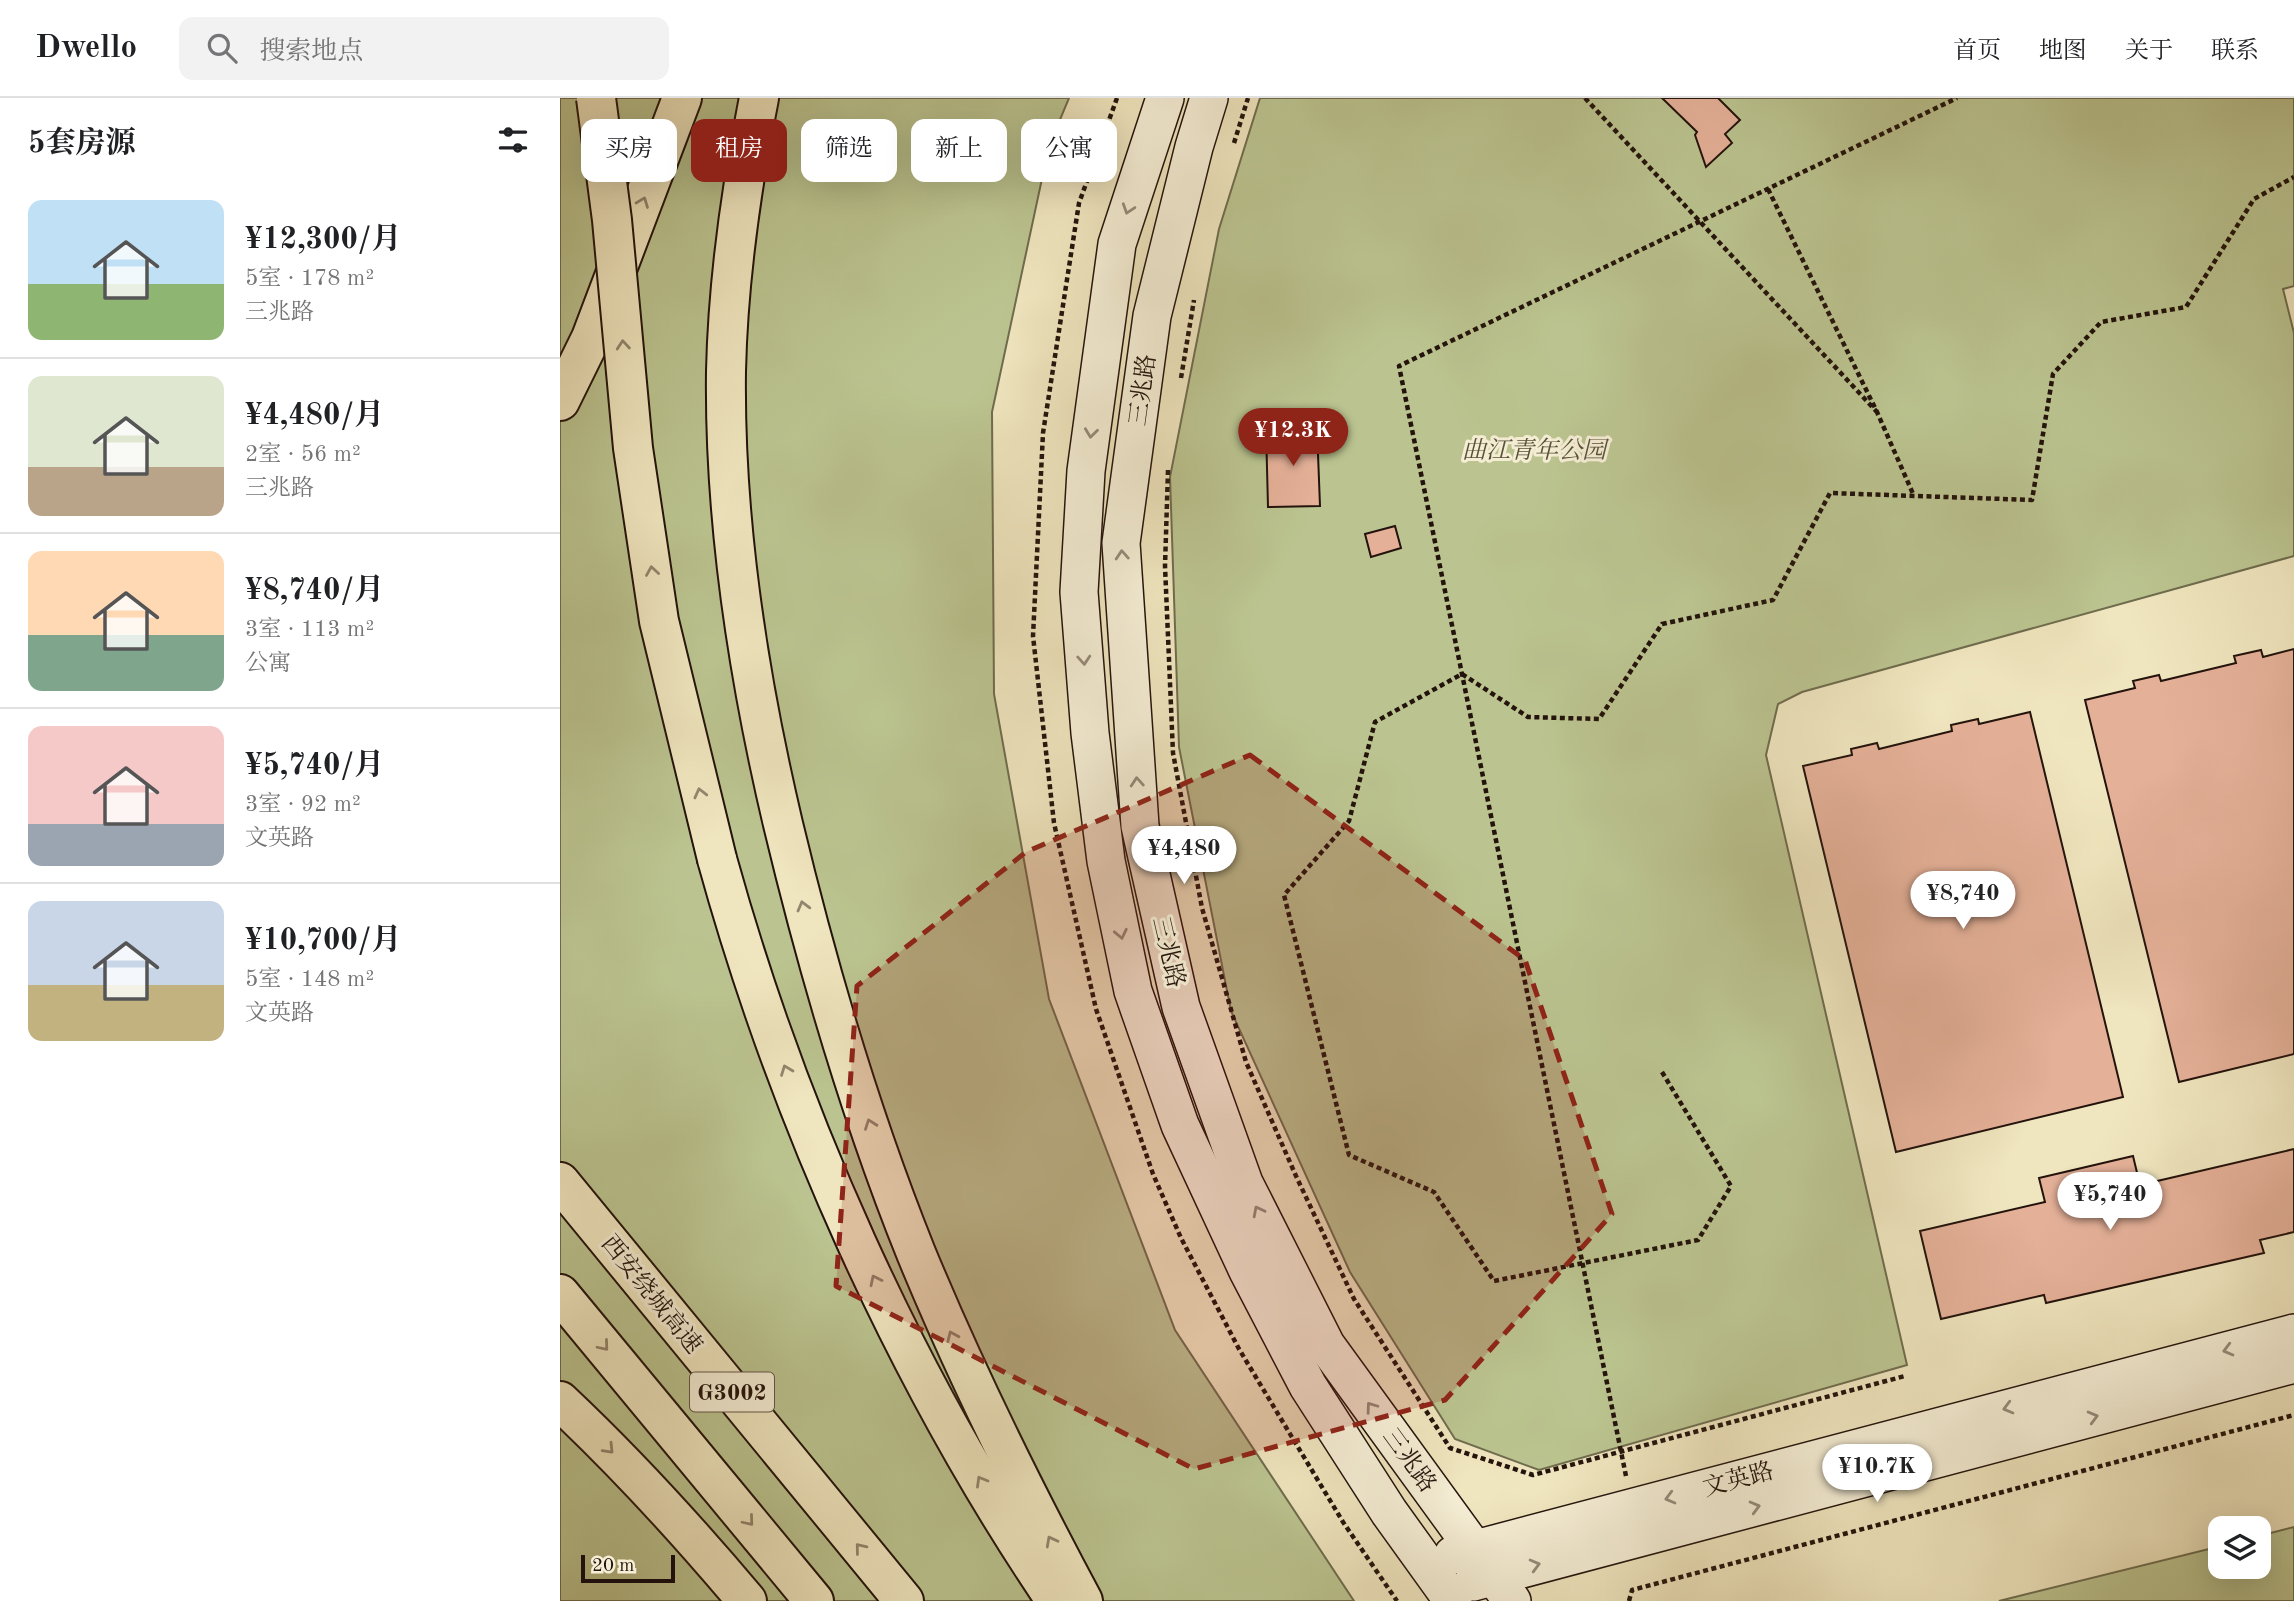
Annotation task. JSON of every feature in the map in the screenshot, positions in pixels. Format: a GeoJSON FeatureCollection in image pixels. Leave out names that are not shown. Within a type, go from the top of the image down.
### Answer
{"type":"FeatureCollection","features":[{"type":"Feature","properties":{"kind":"highway"},"geometry":{"type":"LineString","coordinates":[[596,98],[612,220],[633,448],[652,571],[671,673],[733,918],[769,1025],[810,1132],[852,1230],[938,1405],[991,1499],[1056,1601]]}},
{"type":"Feature","properties":{"kind":"highway"},"geometry":{"type":"LineString","coordinates":[[560,401],[591,338],[682,98]]}},
{"type":"Feature","properties":{"kind":"highway"},"geometry":{"type":"LineString","coordinates":[[759,98],[737,219],[731,278],[726,372],[727,440],[740,598],[769,763],[798,887],[849,1066],[915,1250],[992,1425],[1083,1601]]}},
{"type":"Feature","properties":{"kind":"highway","name":"西安绕城高速"},"geometry":{"type":"LineString","coordinates":[[560,1182],[904,1601]]}},
{"type":"Feature","properties":{"kind":"highway","name":"G3002"},"geometry":{"type":"LineString","coordinates":[[560,1294],[814,1601]]}},
{"type":"Feature","properties":{"kind":"highway"},"geometry":{"type":"LineString","coordinates":[[560,1401],[692,1536],[747,1601]]}},
{"type":"Feature","properties":{"kind":"street","name":"三兆路"},"geometry":{"type":"LineString","coordinates":[[1165,98],[1117,244],[1086,471],[1079,592],[1090,733],[1106,861],[1133,991],[1180,1125],[1248,1270],[1308,1386],[1389,1512],[1442,1585]]}},
{"type":"Feature","properties":{"kind":"street","name":"三兆路"},"geometry":{"type":"LineString","coordinates":[[1209,98],[1194,147],[1152,316],[1121,543],[1140,826],[1181,1007],[1244,1183],[1326,1345],[1494,1575]]}},
{"type":"Feature","properties":{"kind":"street","name":"文英路"},"geometry":{"type":"LineString","coordinates":[[1494,1575],[1633,1507],[2294,1333]]}},
{"type":"Feature","properties":{"kind":"street","name":"文英路"},"geometry":{"type":"LineString","coordinates":[[1442,1585],[1494,1575],[2294,1364]]}},
{"type":"Feature","properties":{"kind":"path"},"geometry":{"type":"LineString","coordinates":[[1233,147],[1248,98]]}},
{"type":"Feature","properties":{"kind":"path"},"geometry":{"type":"LineString","coordinates":[[1585,98],[1702,220],[1877,412]]}},
{"type":"Feature","properties":{"kind":"path"},"geometry":{"type":"LineString","coordinates":[[1633,1507],[1399,366],[1957,98]]}},
{"type":"Feature","properties":{"kind":"path"},"geometry":{"type":"LineString","coordinates":[[1462,674],[1528,717],[1599,719],[1662,624],[1773,600],[1830,493],[2032,500],[2053,374],[2101,322],[2186,307],[2254,199],[2294,177]]}},
{"type":"Feature","properties":{"kind":"path"},"geometry":{"type":"LineString","coordinates":[[1768,189],[1877,412],[1914,496]]}},
{"type":"Feature","properties":{"kind":"path"},"geometry":{"type":"LineString","coordinates":[[1180,383],[1196,287]]}},
{"type":"Feature","properties":{"kind":"path"},"geometry":{"type":"LineString","coordinates":[[1168,464],[1165,566],[1172,753],[1209,934],[1246,1062],[1296,1176],[1354,1299],[1450,1448],[1533,1475],[1905,1376]]}},
{"type":"Feature","properties":{"kind":"path"},"geometry":{"type":"LineString","coordinates":[[1462,674],[1375,722],[1349,821],[1284,895],[1349,1155],[1434,1192],[1494,1281],[1698,1240],[1731,1186],[1662,1072]]}},
{"type":"Feature","properties":{"kind":"path"},"geometry":{"type":"LineString","coordinates":[[1629,1601],[1632,1590],[2294,1415]]}},
{"type":"Feature","properties":{"kind":"highlighted area"},"geometry":{"type":"Polygon","coordinates":[[[1250,755],[1525,960],[1612,1214],[1445,1400],[1194,1469],[836,1286],[857,986],[1026,852],[1250,755]]]}},
{"type":"Feature","properties":{"kind":"green space"},"geometry":{"type":"Polygon","coordinates":[[[560,98],[1069,98],[1060,119],[1021,119],[1021,182],[1041,182],[992,412],[994,694],[1049,999],[1175,1330],[1354,1601],[560,1601],[560,98]]]}},
{"type":"Feature","properties":{"kind":"green space","name":"曲江青年公园"},"geometry":{"type":"Polygon","coordinates":[[[1260,98],[2294,98],[2294,286],[2283,289],[2294,333],[2294,556],[1802,692],[1778,704],[1766,755],[1907,1365],[1539,1470],[1455,1439],[1350,1272],[1231,1011],[1179,747],[1170,477],[1219,229],[1260,98]]]}},
{"type":"Feature","properties":{"kind":"green space"},"geometry":{"type":"Polygon","coordinates":[[[2294,1527],[2294,1601],[1999,1601],[2208,1549],[2208,1579],[2271,1579],[2271,1533],[2294,1527]]]}},
{"type":"Feature","properties":{"kind":"building"},"geometry":{"type":"Polygon","coordinates":[[[1662,98],[1718,98],[1740,120],[1725,134],[1732,143],[1706,167],[1695,135],[1697,132],[1662,98]]]}},
{"type":"Feature","properties":{"kind":"building"},"geometry":{"type":"Polygon","coordinates":[[[1317,428],[1320,506],[1268,507],[1266,429],[1317,428]]]}},
{"type":"Feature","properties":{"kind":"building"},"geometry":{"type":"Polygon","coordinates":[[[1395,526],[1401,548],[1371,557],[1365,534],[1395,526]]]}},
{"type":"Feature","properties":{"kind":"building"},"geometry":{"type":"Polygon","coordinates":[[[2294,649],[2294,1054],[2179,1082],[2085,700],[2135,688],[2133,681],[2159,675],[2161,681],[2236,663],[2234,656],[2261,650],[2263,657],[2294,649]]]}},
{"type":"Feature","properties":{"kind":"building"},"geometry":{"type":"Polygon","coordinates":[[[2030,712],[2123,1097],[1896,1152],[1803,766],[1852,755],[1851,749],[1877,743],[1879,749],[1952,731],[1951,725],[1978,719],[1979,724],[2030,712]]]}},
{"type":"Feature","properties":{"kind":"building"},"geometry":{"type":"Polygon","coordinates":[[[2294,1149],[2294,1232],[2260,1240],[2264,1253],[2046,1303],[2044,1295],[1941,1319],[1920,1231],[2045,1202],[2039,1178],[2133,1156],[2140,1185],[2294,1149]]]}}]}
